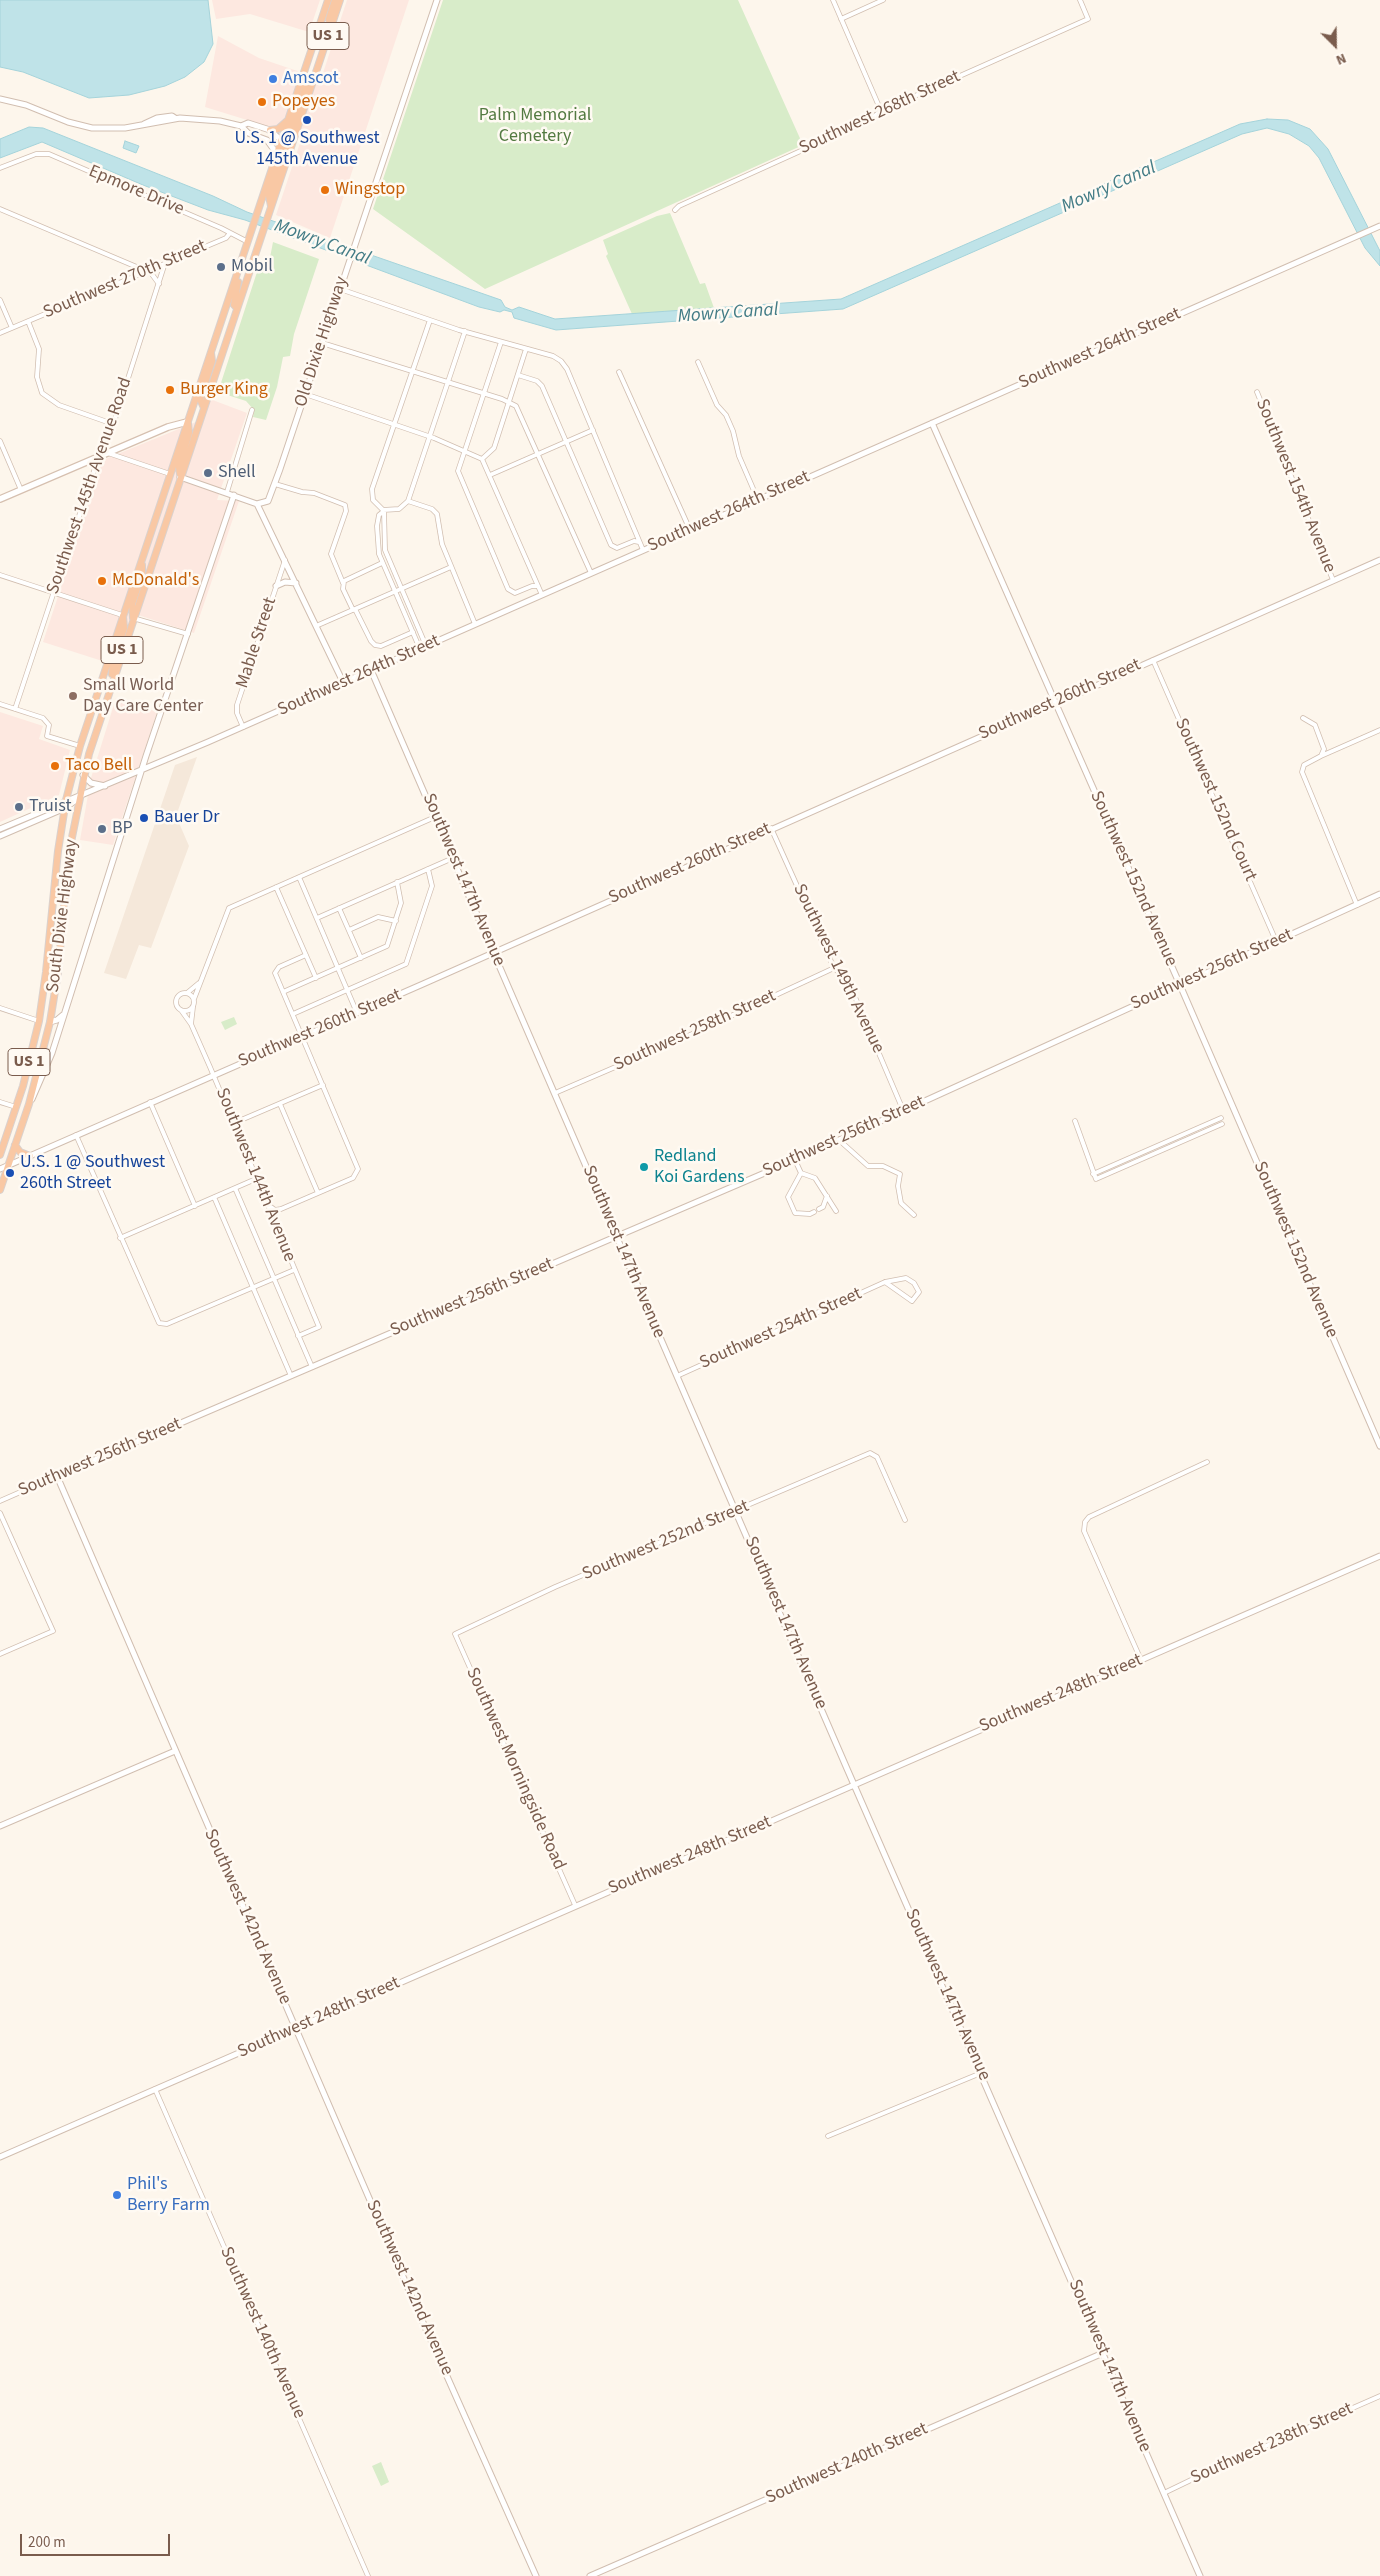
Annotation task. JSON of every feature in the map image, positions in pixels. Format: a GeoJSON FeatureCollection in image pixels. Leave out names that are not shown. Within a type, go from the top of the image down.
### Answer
{"type":"FeatureCollection","features":[{"type":"Feature","properties":{"kind":"highway","name":"US 1"},"geometry":{"type":"LineString","coordinates":[[277,154],[328,0]]}},
{"type":"Feature","properties":{"kind":"highway"},"geometry":{"type":"LineString","coordinates":[[331,28],[329,19],[335,0]]}},
{"type":"Feature","properties":{"kind":"highway","name":"US 1"},"geometry":{"type":"LineString","coordinates":[[271,207],[340,0]]}},
{"type":"Feature","properties":{"kind":"highway"},"geometry":{"type":"LineString","coordinates":[[289,152],[289,136],[305,89],[305,72]]}},
{"type":"Feature","properties":{"kind":"highway"},"geometry":{"type":"LineString","coordinates":[[270,130],[278,129],[288,120]]}},
{"type":"Feature","properties":{"kind":"highway"},"geometry":{"type":"LineString","coordinates":[[271,207],[269,196],[283,154],[282,140]]}},
{"type":"Feature","properties":{"kind":"highway","name":"South Dixie Highway"},"geometry":{"type":"LineString","coordinates":[[39,1021],[66,800],[80,746],[122,615],[277,154]]}},
{"type":"Feature","properties":{"kind":"highway","name":"South Dixie Highway"},"geometry":{"type":"LineString","coordinates":[[29,1104],[50,1022],[58,972],[66,876],[83,775],[112,681],[271,207]]}},
{"type":"Feature","properties":{"kind":"highway"},"geometry":{"type":"LineString","coordinates":[[237,308],[234,301],[242,259]]}},
{"type":"Feature","properties":{"kind":"highway"},"geometry":{"type":"LineString","coordinates":[[180,477],[179,466],[190,433],[188,422],[204,408],[200,399],[212,361],[210,352]]}},
{"type":"Feature","properties":{"kind":"highway"},"geometry":{"type":"LineString","coordinates":[[134,618],[132,604],[142,574],[142,559]]}},
{"type":"Feature","properties":{"kind":"highway"},"geometry":{"type":"LineString","coordinates":[[112,681],[113,662],[124,628],[122,615]]}},
{"type":"Feature","properties":{"kind":"highway","name":"US 1"},"geometry":{"type":"LineString","coordinates":[[0,1155],[16,1107],[39,1021]]}},
{"type":"Feature","properties":{"kind":"highway"},"geometry":{"type":"LineString","coordinates":[[39,1021],[50,1022]]}},
{"type":"Feature","properties":{"kind":"highway","name":"US 1"},"geometry":{"type":"LineString","coordinates":[[0,1190],[29,1104]]}},
{"type":"Feature","properties":{"kind":"highway"},"geometry":{"type":"LineString","coordinates":[[15,1145],[20,1152],[30,1156]]}},
{"type":"Feature","properties":{"kind":"main road"},"geometry":{"type":"LineString","coordinates":[[0,499],[168,427],[188,422]]}},
{"type":"Feature","properties":{"kind":"street","name":"Old Dixie Highway"},"geometry":{"type":"LineString","coordinates":[[257,504],[268,502],[275,484],[437,0]]}},
{"type":"Feature","properties":{"kind":"street"},"geometry":{"type":"LineString","coordinates":[[833,0],[881,111]]}},
{"type":"Feature","properties":{"kind":"street"},"geometry":{"type":"LineString","coordinates":[[841,19],[883,0]]}},
{"type":"Feature","properties":{"kind":"street","name":"Southwest 268th Street"},"geometry":{"type":"LineString","coordinates":[[675,210],[679,206],[869,120],[881,111],[1088,19],[1080,0]]}},
{"type":"Feature","properties":{"kind":"street"},"geometry":{"type":"LineString","coordinates":[[0,99],[26,105],[68,122],[88,127],[115,129],[144,124],[157,118],[172,116],[176,118],[204,118],[241,126],[248,133],[267,140],[277,154]]}},
{"type":"Feature","properties":{"kind":"street"},"geometry":{"type":"LineString","coordinates":[[241,126],[248,123],[270,130],[282,140]]}},
{"type":"Feature","properties":{"kind":"street","name":"Epmore Drive"},"geometry":{"type":"LineString","coordinates":[[0,168],[41,153],[58,157],[230,233]]}},
{"type":"Feature","properties":{"kind":"street"},"geometry":{"type":"LineString","coordinates":[[0,209],[154,274],[159,284]]}},
{"type":"Feature","properties":{"kind":"street","name":"Southwest 264th Street"},"geometry":{"type":"LineString","coordinates":[[0,829],[66,800],[78,798],[372,670],[1380,226]]}},
{"type":"Feature","properties":{"kind":"street"},"geometry":{"type":"LineString","coordinates":[[230,233],[248,242]]}},
{"type":"Feature","properties":{"kind":"street","name":"Southwest 270th Street"},"geometry":{"type":"LineString","coordinates":[[0,333],[226,238],[230,233]]}},
{"type":"Feature","properties":{"kind":"street","name":"Southwest 145th Avenue Road"},"geometry":{"type":"LineString","coordinates":[[15,709],[165,263]]}},
{"type":"Feature","properties":{"kind":"street"},"geometry":{"type":"LineString","coordinates":[[339,289],[465,332],[553,356],[564,364],[640,539],[639,542],[643,550]]}},
{"type":"Feature","properties":{"kind":"street"},"geometry":{"type":"LineString","coordinates":[[0,300],[12,328]]}},
{"type":"Feature","properties":{"kind":"street"},"geometry":{"type":"LineString","coordinates":[[426,646],[384,547],[384,510],[373,500],[372,491],[430,320]]}},
{"type":"Feature","properties":{"kind":"street"},"geometry":{"type":"LineString","coordinates":[[28,321],[38,349],[37,377],[42,393],[59,405],[112,424]]}},
{"type":"Feature","properties":{"kind":"street"},"geometry":{"type":"LineString","coordinates":[[420,649],[382,562],[376,530],[379,515],[384,510],[399,509],[408,501],[465,332]]}},
{"type":"Feature","properties":{"kind":"street"},"geometry":{"type":"LineString","coordinates":[[500,342],[458,471],[508,589],[515,593],[532,586],[538,586]]}},
{"type":"Feature","properties":{"kind":"street"},"geometry":{"type":"LineString","coordinates":[[322,343],[509,402],[520,410],[591,573]]}},
{"type":"Feature","properties":{"kind":"street"},"geometry":{"type":"LineString","coordinates":[[482,459],[494,448],[526,349]]}},
{"type":"Feature","properties":{"kind":"street"},"geometry":{"type":"LineString","coordinates":[[698,362],[717,405],[726,416],[733,431],[739,456],[758,500]]}},
{"type":"Feature","properties":{"kind":"street"},"geometry":{"type":"LineString","coordinates":[[619,372],[690,530]]}},
{"type":"Feature","properties":{"kind":"street"},"geometry":{"type":"LineString","coordinates":[[518,375],[541,384],[611,545],[617,548],[632,542],[639,542]]}},
{"type":"Feature","properties":{"kind":"street","name":"Southwest 154th Avenue"},"geometry":{"type":"LineString","coordinates":[[1257,392],[1333,580]]}},
{"type":"Feature","properties":{"kind":"street"},"geometry":{"type":"LineString","coordinates":[[305,394],[430,436],[482,459],[542,595]]}},
{"type":"Feature","properties":{"kind":"street"},"geometry":{"type":"LineString","coordinates":[[227,492],[252,410]]}},
{"type":"Feature","properties":{"kind":"street","name":"Southwest 152nd Avenue"},"geometry":{"type":"LineString","coordinates":[[932,424],[1180,984],[1380,1446]]}},
{"type":"Feature","properties":{"kind":"street"},"geometry":{"type":"LineString","coordinates":[[490,475],[593,430]]}},
{"type":"Feature","properties":{"kind":"street"},"geometry":{"type":"LineString","coordinates":[[0,442],[21,490]]}},
{"type":"Feature","properties":{"kind":"street"},"geometry":{"type":"LineString","coordinates":[[108,453],[170,474]]}},
{"type":"Feature","properties":{"kind":"street"},"geometry":{"type":"LineString","coordinates":[[180,477],[257,504],[343,682]]}},
{"type":"Feature","properties":{"kind":"street"},"geometry":{"type":"LineString","coordinates":[[275,484],[302,492],[314,493],[345,505],[346,511],[331,554],[343,583],[343,590],[371,642],[375,646],[381,646],[413,632]]}},
{"type":"Feature","properties":{"kind":"street"},"geometry":{"type":"LineString","coordinates":[[29,1104],[41,1082],[142,770],[234,495]]}},
{"type":"Feature","properties":{"kind":"street"},"geometry":{"type":"LineString","coordinates":[[408,501],[432,509],[437,514],[440,536],[447,557],[475,624]]}},
{"type":"Feature","properties":{"kind":"street","name":"Mable Street"},"geometry":{"type":"LineString","coordinates":[[243,726],[237,707],[285,560]]}},
{"type":"Feature","properties":{"kind":"street","name":"Southwest 260th Street"},"geometry":{"type":"LineString","coordinates":[[0,1169],[150,1102],[358,1013],[771,828],[1380,560]]}},
{"type":"Feature","properties":{"kind":"street"},"geometry":{"type":"LineString","coordinates":[[343,583],[348,577],[382,562]]}},
{"type":"Feature","properties":{"kind":"street"},"geometry":{"type":"LineString","coordinates":[[316,626],[451,567]]}},
{"type":"Feature","properties":{"kind":"street"},"geometry":{"type":"LineString","coordinates":[[0,575],[122,615]]}},
{"type":"Feature","properties":{"kind":"street"},"geometry":{"type":"LineString","coordinates":[[276,586],[285,582],[296,583]]}},
{"type":"Feature","properties":{"kind":"street"},"geometry":{"type":"LineString","coordinates":[[134,618],[188,634]]}},
{"type":"Feature","properties":{"kind":"street","name":"Southwest 152nd Court"},"geometry":{"type":"LineString","coordinates":[[1153,660],[1276,941]]}},
{"type":"Feature","properties":{"kind":"street","name":"Southwest 147th Avenue"},"geometry":{"type":"LineString","coordinates":[[372,670],[616,1237],[1200,2576]]}},
{"type":"Feature","properties":{"kind":"street"},"geometry":{"type":"LineString","coordinates":[[0,704],[46,720],[49,725],[47,736],[80,746]]}},
{"type":"Feature","properties":{"kind":"street"},"geometry":{"type":"LineString","coordinates":[[1303,718],[1315,725],[1320,734],[1324,749],[1321,756]]}},
{"type":"Feature","properties":{"kind":"street"},"geometry":{"type":"LineString","coordinates":[[1357,905],[1302,772],[1304,765],[1380,730]]}},
{"type":"Feature","properties":{"kind":"street"},"geometry":{"type":"LineString","coordinates":[[83,775],[91,783],[106,786]]}},
{"type":"Feature","properties":{"kind":"street","name":"Southwest 264th Street"},"geometry":{"type":"LineString","coordinates":[[0,836],[65,808],[78,798]]}},
{"type":"Feature","properties":{"kind":"street"},"geometry":{"type":"LineString","coordinates":[[191,1024],[194,999],[199,983],[227,910],[276,886],[435,817]]}},
{"type":"Feature","properties":{"kind":"street","name":"Southwest 149th Avenue"},"geometry":{"type":"LineString","coordinates":[[771,828],[834,968],[844,977],[852,990],[903,1110]]}},
{"type":"Feature","properties":{"kind":"street"},"geometry":{"type":"LineString","coordinates":[[317,918],[453,858]]}},
{"type":"Feature","properties":{"kind":"street"},"geometry":{"type":"LineString","coordinates":[[293,1014],[403,966],[408,962],[432,886],[428,869]]}},
{"type":"Feature","properties":{"kind":"street"},"geometry":{"type":"LineString","coordinates":[[299,876],[358,1013]]}},
{"type":"Feature","properties":{"kind":"street"},"geometry":{"type":"LineString","coordinates":[[283,992],[387,946],[402,900],[397,882]]}},
{"type":"Feature","properties":{"kind":"street"},"geometry":{"type":"LineString","coordinates":[[276,886],[316,978]]}},
{"type":"Feature","properties":{"kind":"street","name":"Southwest 256th Street"},"geometry":{"type":"LineString","coordinates":[[0,1501],[795,1160],[1380,894]]}},
{"type":"Feature","properties":{"kind":"street"},"geometry":{"type":"LineString","coordinates":[[339,908],[361,958]]}},
{"type":"Feature","properties":{"kind":"street"},"geometry":{"type":"LineString","coordinates":[[349,930],[378,917],[396,921]]}},
{"type":"Feature","properties":{"kind":"street"},"geometry":{"type":"LineString","coordinates":[[271,1208],[281,1209],[353,1178],[358,1169],[275,973],[276,969],[306,955]]}},
{"type":"Feature","properties":{"kind":"street","name":"Southwest 258th Street"},"geometry":{"type":"LineString","coordinates":[[555,1093],[684,1037],[834,968]]}},
{"type":"Feature","properties":{"kind":"street"},"geometry":{"type":"LineString","coordinates":[[193,1007],[189,1010],[181,1010],[177,999],[182,994],[187,994],[199,983]]}},
{"type":"Feature","properties":{"kind":"street"},"geometry":{"type":"LineString","coordinates":[[187,994],[194,999]]}},
{"type":"Feature","properties":{"kind":"street"},"geometry":{"type":"LineString","coordinates":[[0,1008],[39,1021]]}},
{"type":"Feature","properties":{"kind":"street","name":"Southwest 144th Avenue"},"geometry":{"type":"LineString","coordinates":[[181,1010],[191,1024],[271,1208],[270,1213],[319,1327],[298,1336]]}},
{"type":"Feature","properties":{"kind":"street"},"geometry":{"type":"LineString","coordinates":[[50,1022],[57,1020],[63,1014]]}},
{"type":"Feature","properties":{"kind":"street"},"geometry":{"type":"LineString","coordinates":[[234,1123],[323,1085]]}},
{"type":"Feature","properties":{"kind":"street"},"geometry":{"type":"LineString","coordinates":[[0,1102],[16,1107]]}},
{"type":"Feature","properties":{"kind":"street"},"geometry":{"type":"LineString","coordinates":[[150,1102],[195,1206]]}},
{"type":"Feature","properties":{"kind":"street"},"geometry":{"type":"LineString","coordinates":[[280,1104],[318,1193]]}},
{"type":"Feature","properties":{"kind":"street"},"geometry":{"type":"LineString","coordinates":[[1093,1174],[1221,1118]]}},
{"type":"Feature","properties":{"kind":"street"},"geometry":{"type":"LineString","coordinates":[[1074,1121],[1096,1179],[1222,1124]]}},
{"type":"Feature","properties":{"kind":"street"},"geometry":{"type":"LineString","coordinates":[[76,1135],[156,1319],[161,1324],[167,1324],[294,1270]]}},
{"type":"Feature","properties":{"kind":"street"},"geometry":{"type":"LineString","coordinates":[[839,1140],[868,1166],[884,1166],[900,1174],[898,1186],[902,1203],[914,1215]]}},
{"type":"Feature","properties":{"kind":"street"},"geometry":{"type":"LineString","coordinates":[[795,1160],[801,1173],[814,1178],[836,1211]]}},
{"type":"Feature","properties":{"kind":"street"},"geometry":{"type":"LineString","coordinates":[[801,1173],[788,1197],[795,1213],[810,1214],[814,1212]]}},
{"type":"Feature","properties":{"kind":"street"},"geometry":{"type":"LineString","coordinates":[[120,1238],[258,1178]]}},
{"type":"Feature","properties":{"kind":"street"},"geometry":{"type":"LineString","coordinates":[[235,1188],[312,1367]]}},
{"type":"Feature","properties":{"kind":"street"},"geometry":{"type":"LineString","coordinates":[[819,1209],[823,1207],[827,1196]]}},
{"type":"Feature","properties":{"kind":"street"},"geometry":{"type":"LineString","coordinates":[[214,1197],[291,1376]]}},
{"type":"Feature","properties":{"kind":"street","name":"Southwest 254th Street"},"geometry":{"type":"LineString","coordinates":[[677,1376],[885,1282],[906,1278],[914,1282],[919,1292],[912,1301],[885,1282]]}},
{"type":"Feature","properties":{"kind":"street","name":"Southwest 252nd Street"},"geometry":{"type":"LineString","coordinates":[[455,1634],[555,1587],[737,1512],[870,1453],[877,1457],[905,1520]]}},
{"type":"Feature","properties":{"kind":"street"},"geometry":{"type":"LineString","coordinates":[[1141,1660],[1084,1531],[1085,1522],[1089,1517],[1207,1462]]}},
{"type":"Feature","properties":{"kind":"street","name":"Southwest 142nd Avenue"},"geometry":{"type":"LineString","coordinates":[[57,1476],[296,2029],[536,2576]]}},
{"type":"Feature","properties":{"kind":"street"},"geometry":{"type":"LineString","coordinates":[[0,1514],[53,1631],[0,1654]]}},
{"type":"Feature","properties":{"kind":"street","name":"Southwest 248th Street"},"geometry":{"type":"LineString","coordinates":[[0,2157],[1380,1556]]}},
{"type":"Feature","properties":{"kind":"street","name":"Southwest Morningside Road"},"geometry":{"type":"LineString","coordinates":[[455,1634],[575,1905]]}},
{"type":"Feature","properties":{"kind":"street"},"geometry":{"type":"LineString","coordinates":[[0,1826],[175,1751]]}},
{"type":"Feature","properties":{"kind":"street"},"geometry":{"type":"LineString","coordinates":[[828,2136],[981,2073]]}},
{"type":"Feature","properties":{"kind":"street","name":"Southwest 140th Avenue"},"geometry":{"type":"LineString","coordinates":[[155,2089],[368,2576]]}},
{"type":"Feature","properties":{"kind":"street","name":"Southwest 240th Street"},"geometry":{"type":"LineString","coordinates":[[590,2576],[1104,2353]]}},
{"type":"Feature","properties":{"kind":"street","name":"Southwest 238th Street"},"geometry":{"type":"LineString","coordinates":[[1164,2493],[1218,2467],[1380,2396]]}},
{"type":"Feature","properties":{"kind":"shaded area"},"geometry":{"type":"Polygon","coordinates":[[[212,0],[320,0],[309,32],[250,14],[216,19],[212,0]]]}},
{"type":"Feature","properties":{"kind":"shaded area"},"geometry":{"type":"Polygon","coordinates":[[[347,0],[409,0],[330,238],[276,215],[302,137],[205,107],[218,36],[259,58],[321,79],[347,0]]]}},
{"type":"Feature","properties":{"kind":"shaded area"},"geometry":{"type":"Polygon","coordinates":[[[210,399],[247,413],[217,500],[239,501],[194,633],[138,615],[121,667],[43,642],[103,460],[203,419],[210,399]]]}},
{"type":"Feature","properties":{"kind":"shaded area"},"geometry":{"type":"Polygon","coordinates":[[[116,698],[157,712],[113,845],[80,840],[91,778],[116,698]]]}},
{"type":"Feature","properties":{"kind":"shaded area"},"geometry":{"type":"Polygon","coordinates":[[[0,712],[43,726],[39,739],[70,750],[59,795],[0,822],[0,712]]]}},
{"type":"Feature","properties":{"kind":"shaded area"},"geometry":{"type":"Polygon","coordinates":[[[197,757],[176,816],[189,846],[151,948],[139,945],[126,979],[104,973],[175,765],[197,757]]]}},
{"type":"Feature","properties":{"kind":"green space","name":"Palm Memorial Cemetery"},"geometry":{"type":"Polygon","coordinates":[[[443,0],[738,0],[803,145],[485,289],[373,209],[443,0]]]}},
{"type":"Feature","properties":{"kind":"green space"},"geometry":{"type":"Polygon","coordinates":[[[670,213],[700,284],[705,283],[714,308],[632,314],[606,256],[608,254],[603,240],[657,216],[670,213]]]}},
{"type":"Feature","properties":{"kind":"green space"},"geometry":{"type":"Polygon","coordinates":[[[273,242],[319,259],[294,334],[290,356],[283,357],[277,387],[266,420],[253,417],[254,410],[246,401],[218,392],[257,272],[268,268],[273,242]]]}},
{"type":"Feature","properties":{"kind":"green space"},"geometry":{"type":"Polygon","coordinates":[[[234,1017],[237,1024],[225,1030],[221,1022],[234,1017]]]}},
{"type":"Feature","properties":{"kind":"green space"},"geometry":{"type":"Polygon","coordinates":[[[381,2462],[389,2482],[381,2486],[372,2466],[381,2462]]]}},
{"type":"Feature","properties":{"kind":"water"},"geometry":{"type":"Polygon","coordinates":[[[0,0],[208,0],[213,44],[204,62],[185,77],[165,86],[129,95],[89,98],[23,72],[0,67],[0,0]]]}},
{"type":"Feature","properties":{"kind":"water","name":"Mowry Canal"},"geometry":{"type":"Polygon","coordinates":[[[1267,119],[1288,120],[1310,129],[1328,149],[1380,251],[1380,266],[1365,248],[1319,158],[1309,146],[1289,134],[1267,128],[1242,134],[843,309],[556,330],[514,318],[512,312],[504,310],[500,312],[479,307],[245,220],[208,210],[143,185],[42,142],[0,158],[0,139],[29,127],[43,128],[213,196],[247,212],[501,300],[505,307],[512,310],[519,307],[555,319],[841,299],[1240,124],[1267,119]]]}},
{"type":"Feature","properties":{"kind":"water"},"geometry":{"type":"Polygon","coordinates":[[[125,141],[139,146],[136,153],[123,148],[125,141]]]}},
{"type":"Feature","properties":{"kind":"pier"},"geometry":{"type":"Polygon","coordinates":[[[332,241],[344,245],[340,258],[327,254],[332,241]]]}},
{"type":"Feature","properties":{"kind":"place","name":"Amscot"},"geometry":{"type":"Point","coordinates":[273,79]}},
{"type":"Feature","properties":{"kind":"place","name":"Popeyes"},"geometry":{"type":"Point","coordinates":[262,102]}},
{"type":"Feature","properties":{"kind":"place","name":"U.S. 1 @ Southwest 145th Avenue"},"geometry":{"type":"Point","coordinates":[307,120]}},
{"type":"Feature","properties":{"kind":"place","name":"Wingstop"},"geometry":{"type":"Point","coordinates":[325,190]}},
{"type":"Feature","properties":{"kind":"place","name":"Mobil"},"geometry":{"type":"Point","coordinates":[221,267]}},
{"type":"Feature","properties":{"kind":"place","name":"Burger King"},"geometry":{"type":"Point","coordinates":[170,390]}},
{"type":"Feature","properties":{"kind":"place","name":"Shell"},"geometry":{"type":"Point","coordinates":[208,473]}},
{"type":"Feature","properties":{"kind":"place","name":"McDonald's"},"geometry":{"type":"Point","coordinates":[102,581]}},
{"type":"Feature","properties":{"kind":"place","name":"Small World Day Care Center"},"geometry":{"type":"Point","coordinates":[73,696]}},
{"type":"Feature","properties":{"kind":"place","name":"Taco Bell"},"geometry":{"type":"Point","coordinates":[55,766]}},
{"type":"Feature","properties":{"kind":"place","name":"Truist"},"geometry":{"type":"Point","coordinates":[19,807]}},
{"type":"Feature","properties":{"kind":"place","name":"Bauer Dr"},"geometry":{"type":"Point","coordinates":[144,818]}},
{"type":"Feature","properties":{"kind":"place","name":"BP"},"geometry":{"type":"Point","coordinates":[102,829]}},
{"type":"Feature","properties":{"kind":"place","name":"Redland Koi Gardens"},"geometry":{"type":"Point","coordinates":[644,1167]}},
{"type":"Feature","properties":{"kind":"place","name":"U.S. 1 @ Southwest 260th Street"},"geometry":{"type":"Point","coordinates":[10,1173]}},
{"type":"Feature","properties":{"kind":"place","name":"Phil's Berry Farm"},"geometry":{"type":"Point","coordinates":[117,2195]}}]}
